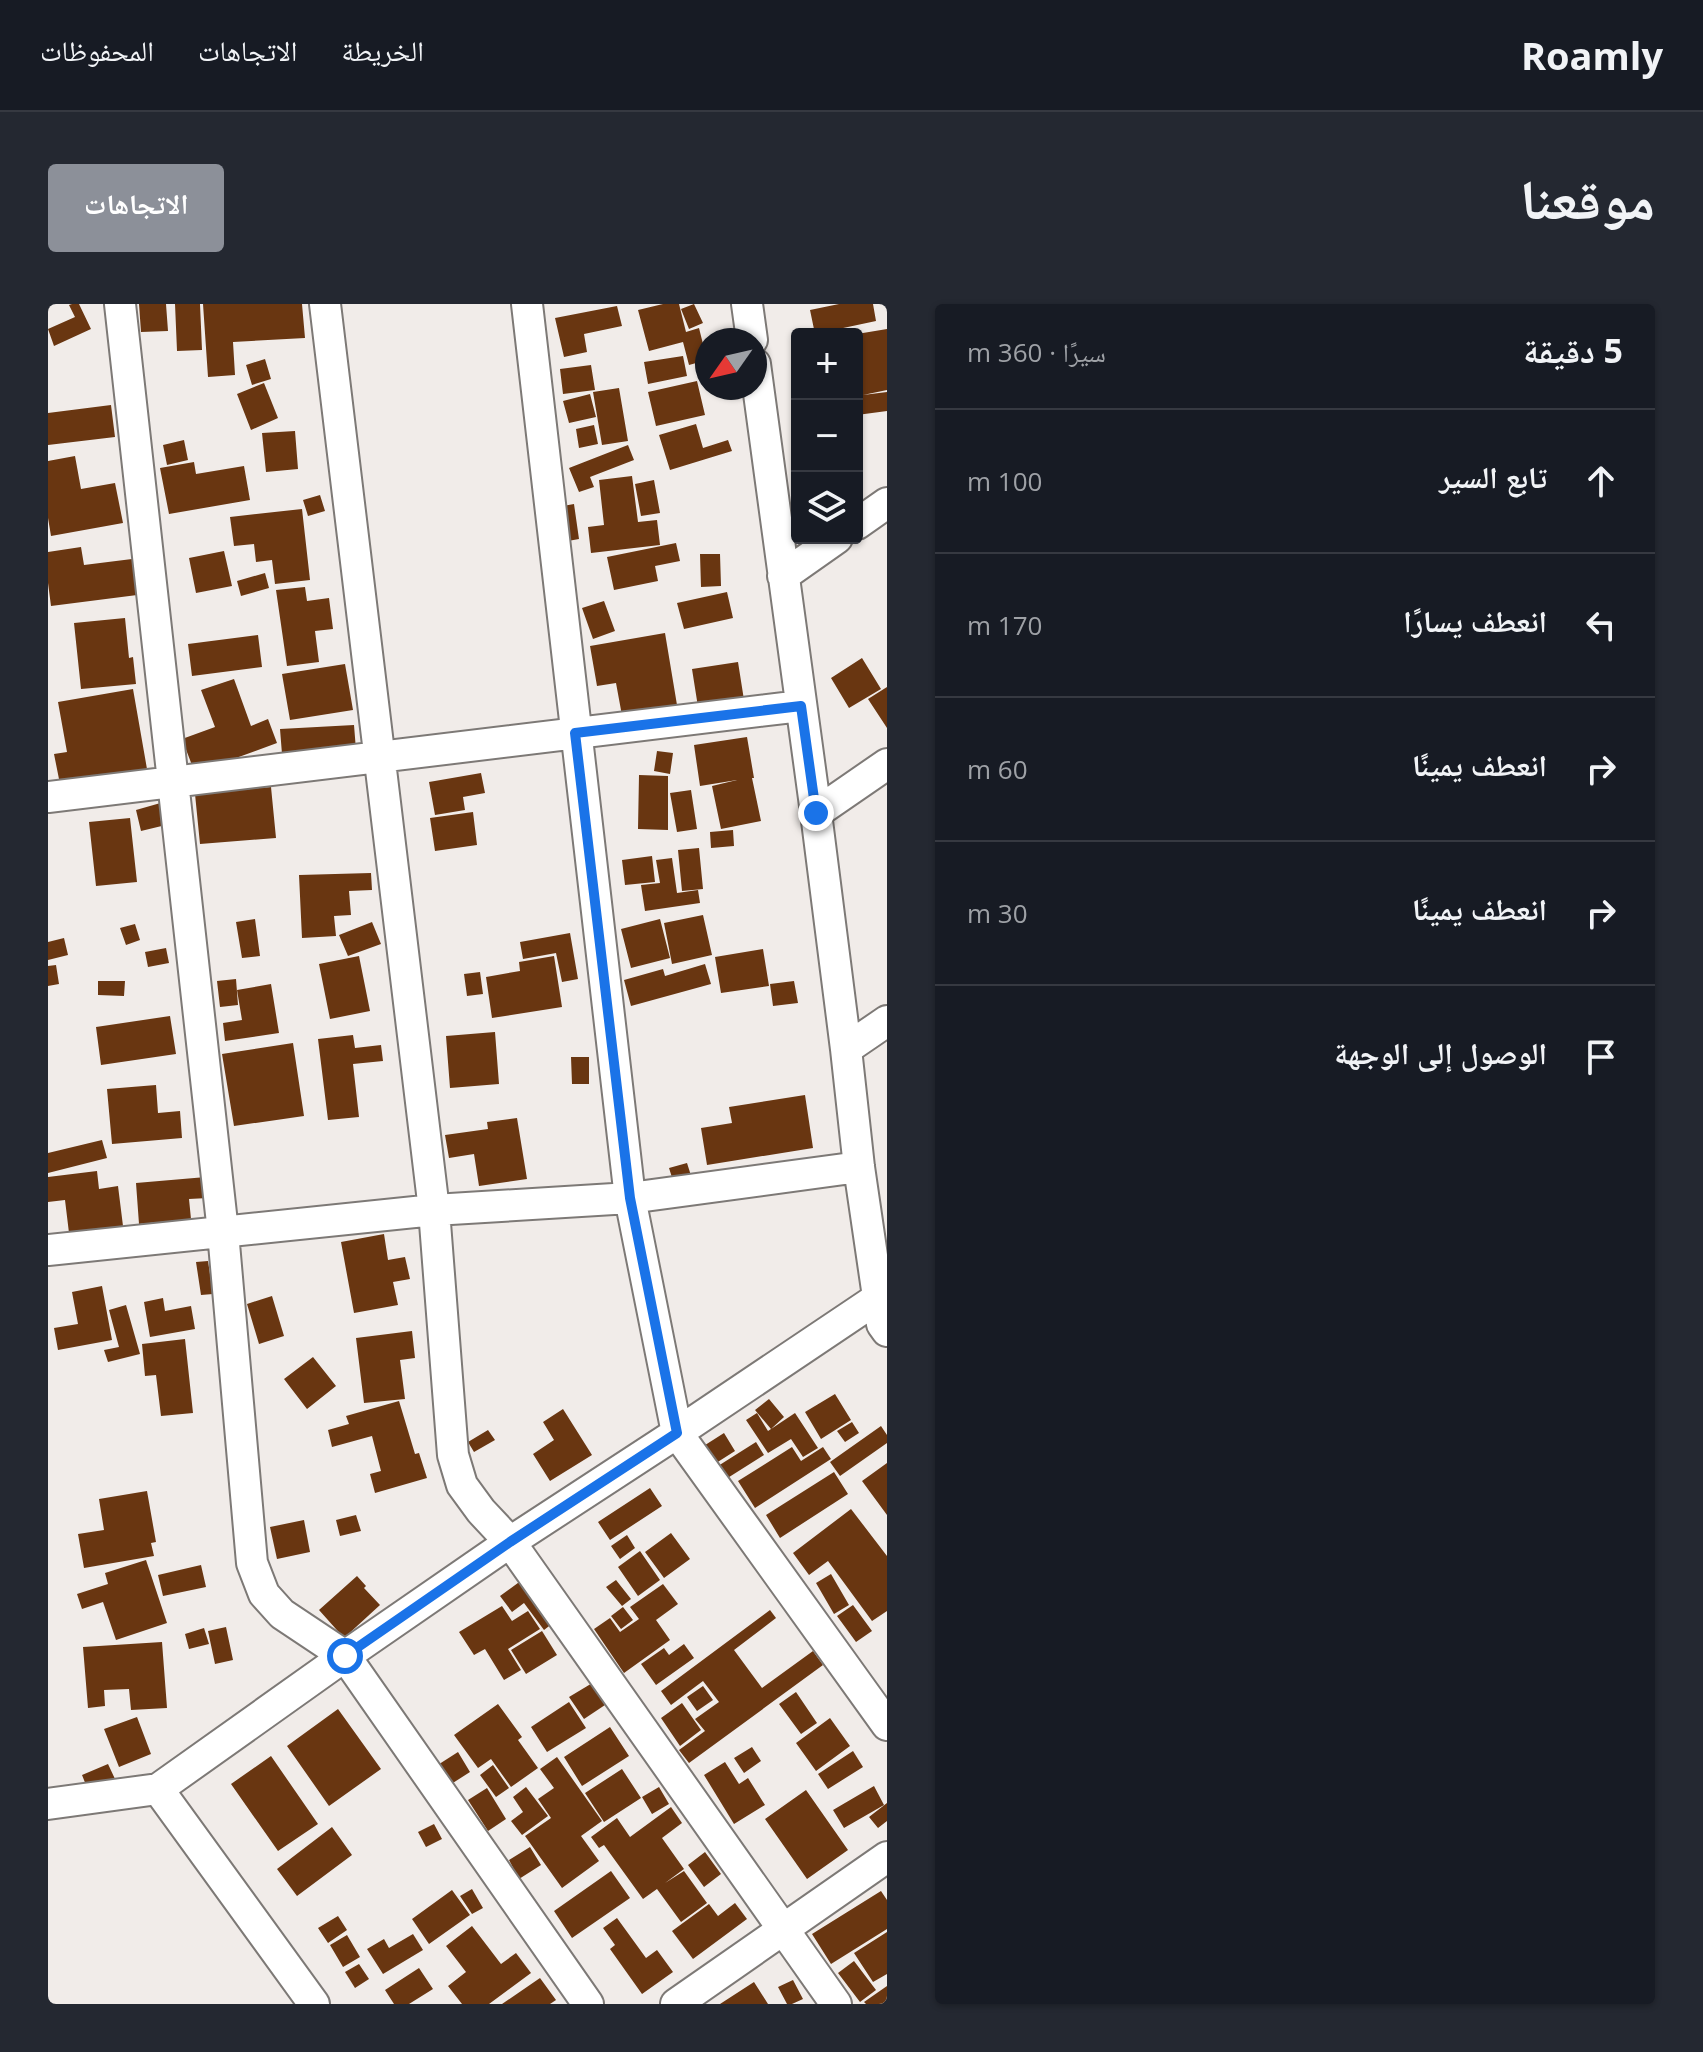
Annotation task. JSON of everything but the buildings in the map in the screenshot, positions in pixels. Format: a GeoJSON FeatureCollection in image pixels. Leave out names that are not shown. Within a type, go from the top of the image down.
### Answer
{"type":"FeatureCollection","features":[{"type":"Feature","properties":{"kind":"street"},"geometry":{"type":"LineString","coordinates":[[120,304],[223,1232],[252,1563],[264,1594],[282,1614],[345,1656],[588,2004]]}},
{"type":"Feature","properties":{"kind":"street"},"geometry":{"type":"LineString","coordinates":[[325,304],[434,1210],[453,1455],[462,1485],[510,1542],[836,2004]]}},
{"type":"Feature","properties":{"kind":"street"},"geometry":{"type":"LineString","coordinates":[[527,304],[630,1198],[677,1433],[887,1725]]}},
{"type":"Feature","properties":{"kind":"street"},"geometry":{"type":"LineString","coordinates":[[747,304],[750,328]]}},
{"type":"Feature","properties":{"kind":"street"},"geometry":{"type":"LineString","coordinates":[[48,1804],[158,1789],[510,1542],[677,1433],[884,1319],[859,1167],[816,813],[760,400]]}},
{"type":"Feature","properties":{"kind":"street"},"geometry":{"type":"LineString","coordinates":[[863,520],[887,503]]}},
{"type":"Feature","properties":{"kind":"street"},"geometry":{"type":"LineString","coordinates":[[783,576],[828,544]]}},
{"type":"Feature","properties":{"kind":"street"},"geometry":{"type":"LineString","coordinates":[[48,797],[801,706]]}},
{"type":"Feature","properties":{"kind":"street"},"geometry":{"type":"LineString","coordinates":[[816,813],[887,764]]}},
{"type":"Feature","properties":{"kind":"street"},"geometry":{"type":"LineString","coordinates":[[846,1049],[887,1021]]}},
{"type":"Feature","properties":{"kind":"street"},"geometry":{"type":"LineString","coordinates":[[48,1250],[434,1210],[630,1198],[859,1167]]}},
{"type":"Feature","properties":{"kind":"street"},"geometry":{"type":"LineString","coordinates":[[158,1789],[314,2004]]}},
{"type":"Feature","properties":{"kind":"street"},"geometry":{"type":"LineString","coordinates":[[676,2004],[887,1857]]}},
{"type":"Feature","properties":{"kind":"route"},"geometry":{"type":"LineString","coordinates":[[345,1656],[510,1542],[677,1433],[630,1198],[575,733],[801,706],[816,813]]}}]}
